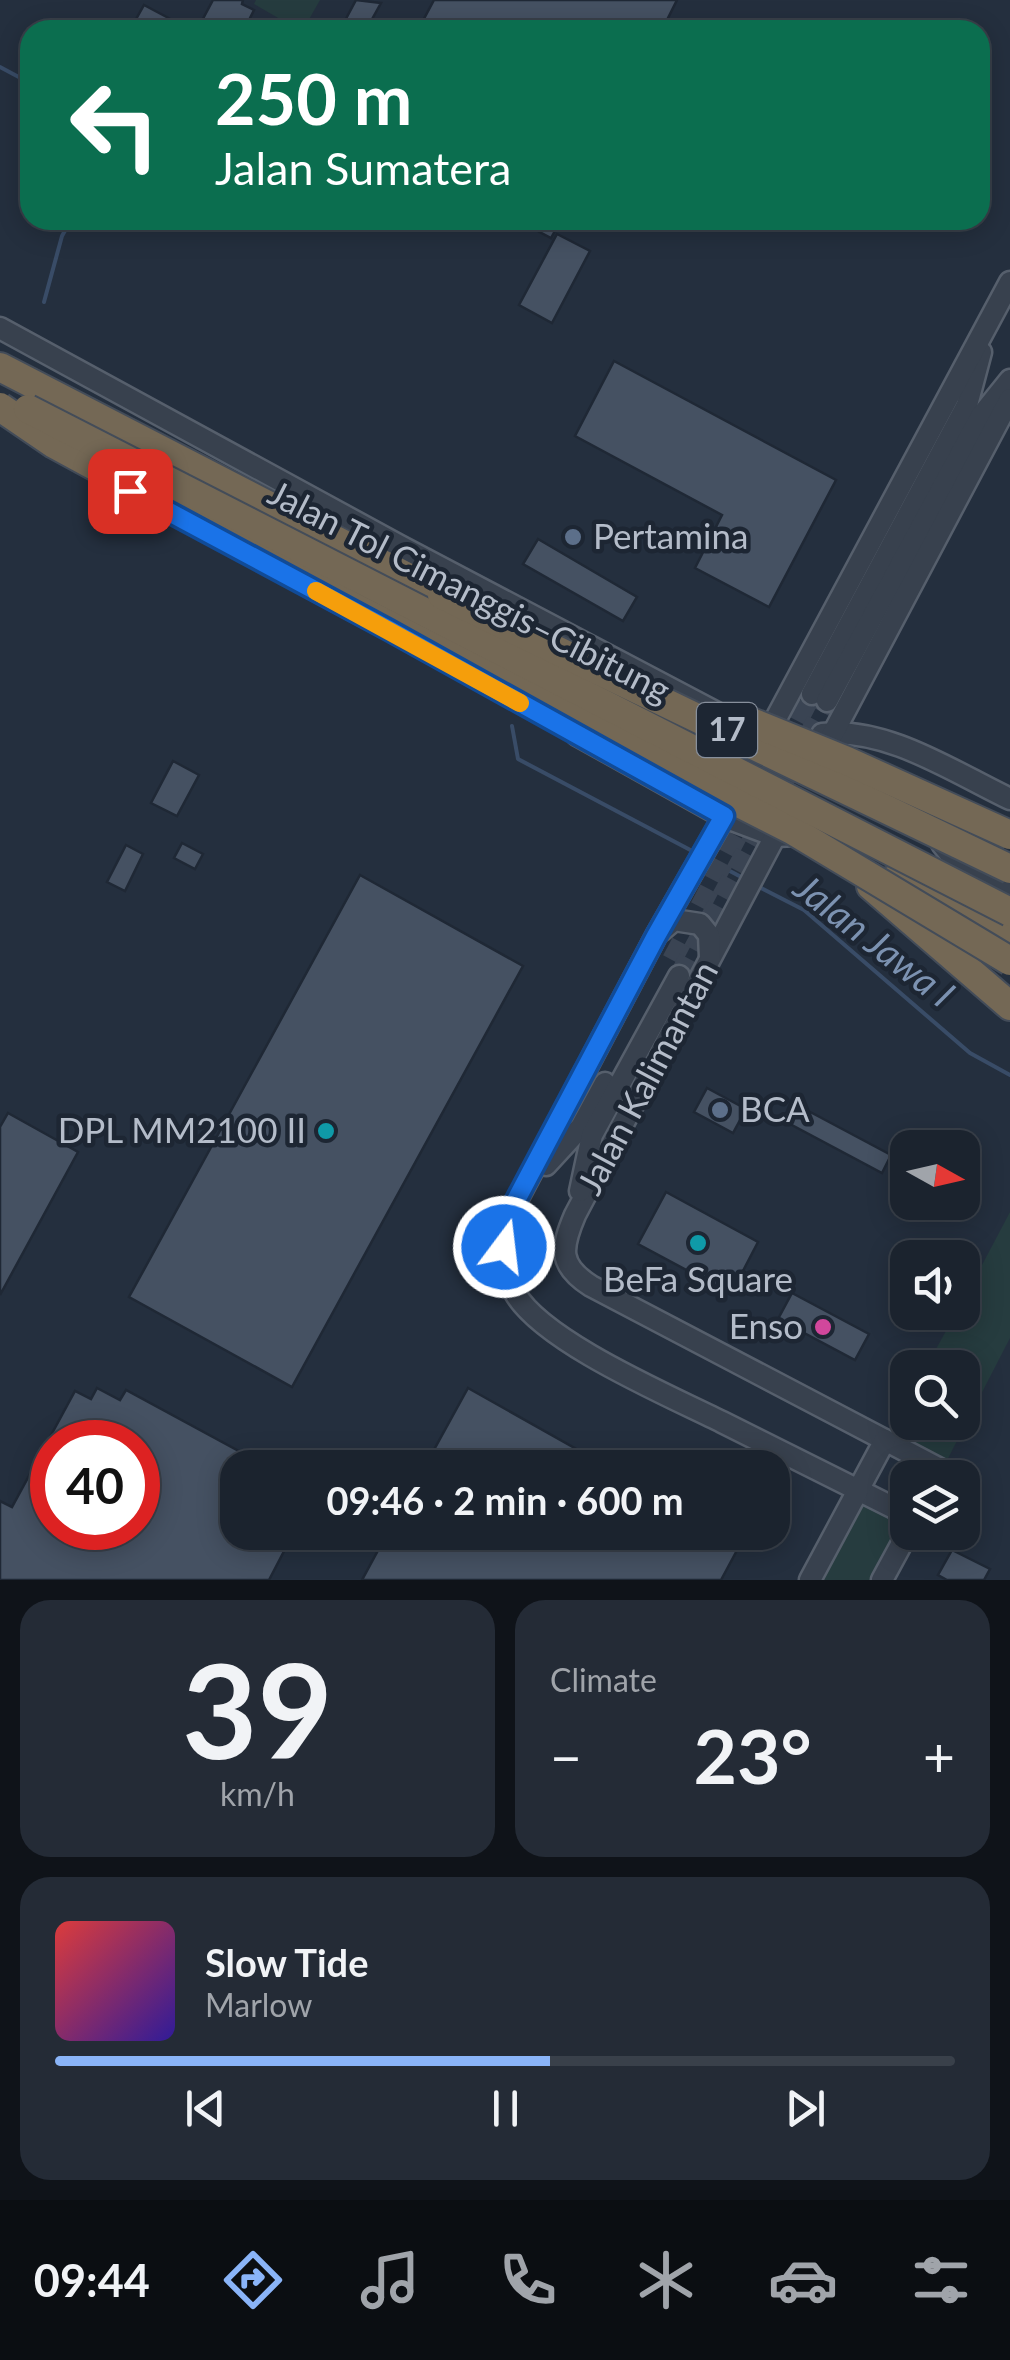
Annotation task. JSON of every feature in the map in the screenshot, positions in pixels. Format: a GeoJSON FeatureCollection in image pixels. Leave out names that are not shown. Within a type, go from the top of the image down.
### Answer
{"type":"FeatureCollection","features":[{"type":"Feature","properties":{"kind":"highway","name":"Jalan Tol Cimanggis–Cibitung"},"geometry":{"type":"LineString","coordinates":[[0,366],[442,595]]}},
{"type":"Feature","properties":{"kind":"highway","name":"Jalan Tol Cimanggis–Cibitung"},"geometry":{"type":"LineString","coordinates":[[0,394],[1010,912]]}},
{"type":"Feature","properties":{"kind":"highway"},"geometry":{"type":"LineString","coordinates":[[0,406],[54,444],[339,599],[794,836],[1010,941]]}},
{"type":"Feature","properties":{"kind":"highway"},"geometry":{"type":"LineString","coordinates":[[442,595],[847,761],[1010,836]]}},
{"type":"Feature","properties":{"kind":"highway","name":"17"},"geometry":{"type":"LineString","coordinates":[[442,595],[1010,869]]}},
{"type":"Feature","properties":{"kind":"highway"},"geometry":{"type":"LineString","coordinates":[[794,836],[1010,961]]}},
{"type":"Feature","properties":{"kind":"highway"},"geometry":{"type":"LineString","coordinates":[[794,836],[856,872],[1010,1006]]}},
{"type":"Feature","properties":{"kind":"highway"},"geometry":{"type":"LineString","coordinates":[[881,875],[1010,933]]}},
{"type":"Feature","properties":{"kind":"street"},"geometry":{"type":"LineString","coordinates":[[765,739],[1010,282]]}},
{"type":"Feature","properties":{"kind":"street"},"geometry":{"type":"LineString","coordinates":[[990,319],[968,405],[819,698],[981,416],[1010,380]]}},
{"type":"Feature","properties":{"kind":"street"},"geometry":{"type":"LineString","coordinates":[[0,328],[822,770]]}},
{"type":"Feature","properties":{"kind":"street","name":"Jalan Kalimantan"},"geometry":{"type":"LineString","coordinates":[[923,1460],[575,1276],[566,1260],[564,1240],[760,868],[811,825],[830,790],[822,770],[1010,399]]}},
{"type":"Feature","properties":{"kind":"street"},"geometry":{"type":"LineString","coordinates":[[0,421],[724,816],[794,836],[881,875]]}},
{"type":"Feature","properties":{"kind":"street"},"geometry":{"type":"LineString","coordinates":[[765,739],[842,733],[904,748],[1010,800]]}},
{"type":"Feature","properties":{"kind":"street"},"geometry":{"type":"LineString","coordinates":[[842,733],[950,854],[1010,892]]}},
{"type":"Feature","properties":{"kind":"street","name":"Jalan Kalimantan"},"geometry":{"type":"LineString","coordinates":[[724,816],[656,936],[524,1188],[504,1230],[504,1260],[515,1292],[553,1332],[640,1382],[890,1507]]}},
{"type":"Feature","properties":{"kind":"street"},"geometry":{"type":"LineString","coordinates":[[656,936],[674,920],[700,924],[709,934],[708,966]]}},
{"type":"Feature","properties":{"kind":"street"},"geometry":{"type":"LineString","coordinates":[[524,1188],[581,1127],[672,974],[592,1136],[574,1215]]}},
{"type":"Feature","properties":{"kind":"street"},"geometry":{"type":"LineString","coordinates":[[810,1580],[885,1440]]}},
{"type":"Feature","properties":{"kind":"street"},"geometry":{"type":"LineString","coordinates":[[882,1580],[898,1550]]}},
{"type":"Feature","properties":{"kind":"green space"},"geometry":{"type":"Polygon","coordinates":[[[256,0],[320,0],[309,20],[282,20],[254,4],[256,0]]]}},
{"type":"Feature","properties":{"kind":"green space"},"geometry":{"type":"Polygon","coordinates":[[[1010,1212],[1010,1338],[980,1396],[980,1350],[935,1350],[947,1330],[980,1330],[980,1269],[1010,1212]]]}},
{"type":"Feature","properties":{"kind":"green space"},"geometry":{"type":"Polygon","coordinates":[[[890,1431],[890,1440],[957,1440],[947,1460],[923,1460],[885,1440],[890,1431]]]}},
{"type":"Feature","properties":{"kind":"green space"},"geometry":{"type":"Polygon","coordinates":[[[858,1490],[890,1506],[890,1550],[894,1550],[882,1580],[810,1580],[858,1490]]]}},
{"type":"Feature","properties":{"kind":"building"},"geometry":{"type":"Polygon","coordinates":[[[213,0],[243,0],[242,4],[254,10],[249,20],[202,20],[213,0]]]}},
{"type":"Feature","properties":{"kind":"building"},"geometry":{"type":"Polygon","coordinates":[[[356,0],[381,3],[372,20],[345,20],[356,0]]]}},
{"type":"Feature","properties":{"kind":"building"},"geometry":{"type":"Polygon","coordinates":[[[434,0],[677,0],[667,20],[423,20],[434,0]]]}},
{"type":"Feature","properties":{"kind":"building"},"geometry":{"type":"Polygon","coordinates":[[[144,5],[172,20],[136,20],[144,5]]]}},
{"type":"Feature","properties":{"kind":"building"},"geometry":{"type":"Polygon","coordinates":[[[536,230],[555,230],[551,238],[536,230]]]}},
{"type":"Feature","properties":{"kind":"building"},"geometry":{"type":"Polygon","coordinates":[[[557,234],[590,251],[552,323],[519,305],[557,234]]]}},
{"type":"Feature","properties":{"kind":"building"},"geometry":{"type":"Polygon","coordinates":[[[614,361],[836,480],[769,607],[695,568],[722,515],[575,436],[614,361]]]}},
{"type":"Feature","properties":{"kind":"building"},"geometry":{"type":"Polygon","coordinates":[[[538,539],[637,597],[623,621],[523,564],[538,539]]]}},
{"type":"Feature","properties":{"kind":"building"},"geometry":{"type":"Polygon","coordinates":[[[173,761],[199,775],[177,816],[151,803],[173,761]]]}},
{"type":"Feature","properties":{"kind":"building"},"geometry":{"type":"Polygon","coordinates":[[[182,843],[203,854],[195,869],[174,858],[182,843]]]}},
{"type":"Feature","properties":{"kind":"building"},"geometry":{"type":"Polygon","coordinates":[[[126,845],[143,854],[125,891],[107,882],[126,845]]]}},
{"type":"Feature","properties":{"kind":"building","name":"DPL MM2100 II"},"geometry":{"type":"Polygon","coordinates":[[[360,875],[523,966],[292,1387],[129,1297],[360,875]]]}},
{"type":"Feature","properties":{"kind":"building","name":"BCA"},"geometry":{"type":"Polygon","coordinates":[[[707,1088],[746,1109],[733,1133],[694,1112],[707,1088]]]}},
{"type":"Feature","properties":{"kind":"building"},"geometry":{"type":"Polygon","coordinates":[[[799,1106],[890,1157],[882,1173],[790,1124],[799,1106]]]}},
{"type":"Feature","properties":{"kind":"building"},"geometry":{"type":"Polygon","coordinates":[[[8,1113],[78,1152],[0,1295],[0,1127],[8,1113]]]}},
{"type":"Feature","properties":{"kind":"building","name":"BeFa Square"},"geometry":{"type":"Polygon","coordinates":[[[666,1192],[758,1242],[731,1294],[638,1244],[666,1192]]]}},
{"type":"Feature","properties":{"kind":"building","name":"Enso"},"geometry":{"type":"Polygon","coordinates":[[[792,1293],[869,1334],[855,1360],[778,1319],[792,1293]]]}},
{"type":"Feature","properties":{"kind":"building"},"geometry":{"type":"Polygon","coordinates":[[[97,1388],[120,1400],[126,1390],[237,1450],[220,1450],[220,1550],[285,1550],[269,1580],[0,1580],[0,1501],[12,1507],[30,1474],[30,1550],[160,1550],[160,1420],[59,1420],[75,1391],[91,1399],[97,1388]]]}},
{"type":"Feature","properties":{"kind":"building"},"geometry":{"type":"Polygon","coordinates":[[[468,1388],[578,1450],[434,1450],[468,1388]]]}},
{"type":"Feature","properties":{"kind":"building"},"geometry":{"type":"Polygon","coordinates":[[[378,1550],[737,1550],[721,1580],[362,1580],[378,1550]]]}},
{"type":"Feature","properties":{"kind":"building"},"geometry":{"type":"Polygon","coordinates":[[[952,1550],[990,1569],[984,1580],[947,1580],[938,1575],[952,1550]]]}},
{"type":"Feature","properties":{"kind":"waterway"},"geometry":{"type":"LineString","coordinates":[[0,67],[20,78]]}},
{"type":"Feature","properties":{"kind":"waterway"},"geometry":{"type":"LineString","coordinates":[[44,302],[65,230]]}},
{"type":"Feature","properties":{"kind":"waterway","name":"Jalan Jawa I"},"geometry":{"type":"LineString","coordinates":[[512,726],[518,759],[696,853]]}},
{"type":"Feature","properties":{"kind":"waterway","name":"Jalan Jawa I"},"geometry":{"type":"LineString","coordinates":[[709,860],[745,879]]}},
{"type":"Feature","properties":{"kind":"waterway","name":"Jalan Jawa I"},"geometry":{"type":"LineString","coordinates":[[757,886],[804,910],[970,1053],[1010,1075]]}},
{"type":"Feature","properties":{"kind":"tunnel"},"geometry":{"type":"LineString","coordinates":[[672,960],[812,694]]}},
{"type":"Feature","properties":{"kind":"tunnel"},"geometry":{"type":"LineString","coordinates":[[679,976],[827,701]]}},
{"type":"Feature","properties":{"kind":"slow traffic"},"geometry":{"type":"LineString","coordinates":[[316,591],[520,703]]}},
{"type":"Feature","properties":{"kind":"place","name":"Pertamina"},"geometry":{"type":"Point","coordinates":[573,537]}},
{"type":"Feature","properties":{"kind":"place","name":"BCA"},"geometry":{"type":"Point","coordinates":[720,1110]}},
{"type":"Feature","properties":{"kind":"place","name":"DPL MM2100 II"},"geometry":{"type":"Point","coordinates":[326,1131]}},
{"type":"Feature","properties":{"kind":"place","name":"BeFa Square"},"geometry":{"type":"Point","coordinates":[698,1243]}},
{"type":"Feature","properties":{"kind":"place","name":"Enso"},"geometry":{"type":"Point","coordinates":[823,1327]}},
{"type":"Feature","properties":{"kind":"route"},"geometry":{"type":"LineString","coordinates":[[130,491],[724,816],[514,1204],[504,1230],[504,1247]]}}]}
